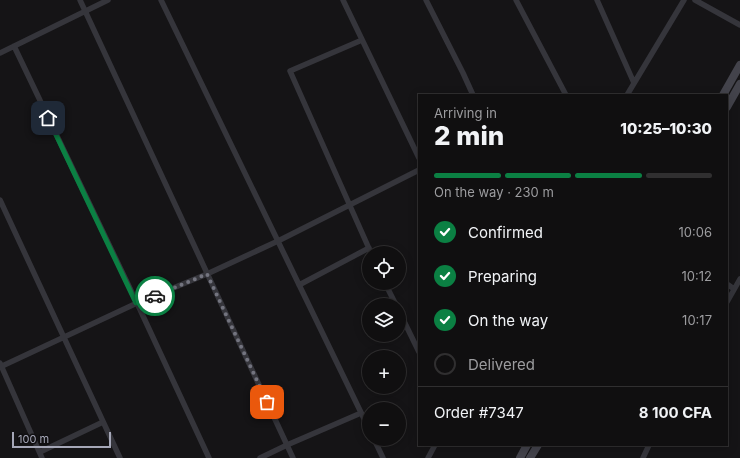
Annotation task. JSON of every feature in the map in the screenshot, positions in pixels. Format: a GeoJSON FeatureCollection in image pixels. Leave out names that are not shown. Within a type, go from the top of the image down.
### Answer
{"type":"FeatureCollection","features":[{"type":"Feature","properties":{"kind":"main road"},"geometry":{"type":"LineString","coordinates":[[724,94],[740,65]]}},
{"type":"Feature","properties":{"kind":"main road"},"geometry":{"type":"LineString","coordinates":[[728,105],[740,84]]}},
{"type":"Feature","properties":{"kind":"main road"},"geometry":{"type":"LineString","coordinates":[[520,458],[526,446]]}},
{"type":"Feature","properties":{"kind":"main road"},"geometry":{"type":"LineString","coordinates":[[530,458],[537,446]]}},
{"type":"Feature","properties":{"kind":"street"},"geometry":{"type":"LineString","coordinates":[[80,0],[293,458]]}},
{"type":"Feature","properties":{"kind":"street"},"geometry":{"type":"LineString","coordinates":[[0,53],[108,0]]}},
{"type":"Feature","properties":{"kind":"street"},"geometry":{"type":"LineString","coordinates":[[161,0],[361,413],[286,445],[260,458]]}},
{"type":"Feature","properties":{"kind":"street"},"geometry":{"type":"LineString","coordinates":[[343,0],[418,156]]}},
{"type":"Feature","properties":{"kind":"street"},"geometry":{"type":"LineString","coordinates":[[426,0],[473,94]]}},
{"type":"Feature","properties":{"kind":"street"},"geometry":{"type":"LineString","coordinates":[[516,0],[565,94]]}},
{"type":"Feature","properties":{"kind":"street"},"geometry":{"type":"LineString","coordinates":[[597,0],[634,83]]}},
{"type":"Feature","properties":{"kind":"street"},"geometry":{"type":"LineString","coordinates":[[628,94],[684,0]]}},
{"type":"Feature","properties":{"kind":"street"},"geometry":{"type":"LineString","coordinates":[[695,0],[740,25]]}},
{"type":"Feature","properties":{"kind":"street"},"geometry":{"type":"LineString","coordinates":[[362,40],[290,71],[368,246]]}},
{"type":"Feature","properties":{"kind":"street"},"geometry":{"type":"LineString","coordinates":[[14,46],[209,458]]}},
{"type":"Feature","properties":{"kind":"street"},"geometry":{"type":"LineString","coordinates":[[42,458],[1,365],[136,303],[207,274],[278,241],[418,171]]}},
{"type":"Feature","properties":{"kind":"street"},"geometry":{"type":"LineString","coordinates":[[0,200],[120,458]]}},
{"type":"Feature","properties":{"kind":"street"},"geometry":{"type":"LineString","coordinates":[[299,285],[362,255]]}},
{"type":"Feature","properties":{"kind":"street"},"geometry":{"type":"LineString","coordinates":[[728,300],[740,279]]}},
{"type":"Feature","properties":{"kind":"street"},"geometry":{"type":"LineString","coordinates":[[728,285],[734,289]]}},
{"type":"Feature","properties":{"kind":"street"},"geometry":{"type":"LineString","coordinates":[[406,325],[418,350]]}},
{"type":"Feature","properties":{"kind":"street"},"geometry":{"type":"LineString","coordinates":[[40,452],[103,422]]}},
{"type":"Feature","properties":{"kind":"street"},"geometry":{"type":"LineString","coordinates":[[377,446],[383,458]]}},
{"type":"Feature","properties":{"kind":"street"},"geometry":{"type":"LineString","coordinates":[[428,458],[434,446]]}},
{"type":"Feature","properties":{"kind":"street"},"geometry":{"type":"LineString","coordinates":[[643,458],[649,446]]}},
{"type":"Feature","properties":{"kind":"way so far"},"geometry":{"type":"LineString","coordinates":[[155,296],[207,274],[267,402]]}},
{"type":"Feature","properties":{"kind":"route"},"geometry":{"type":"LineString","coordinates":[[48,118],[136,303],[155,296]]}}]}
